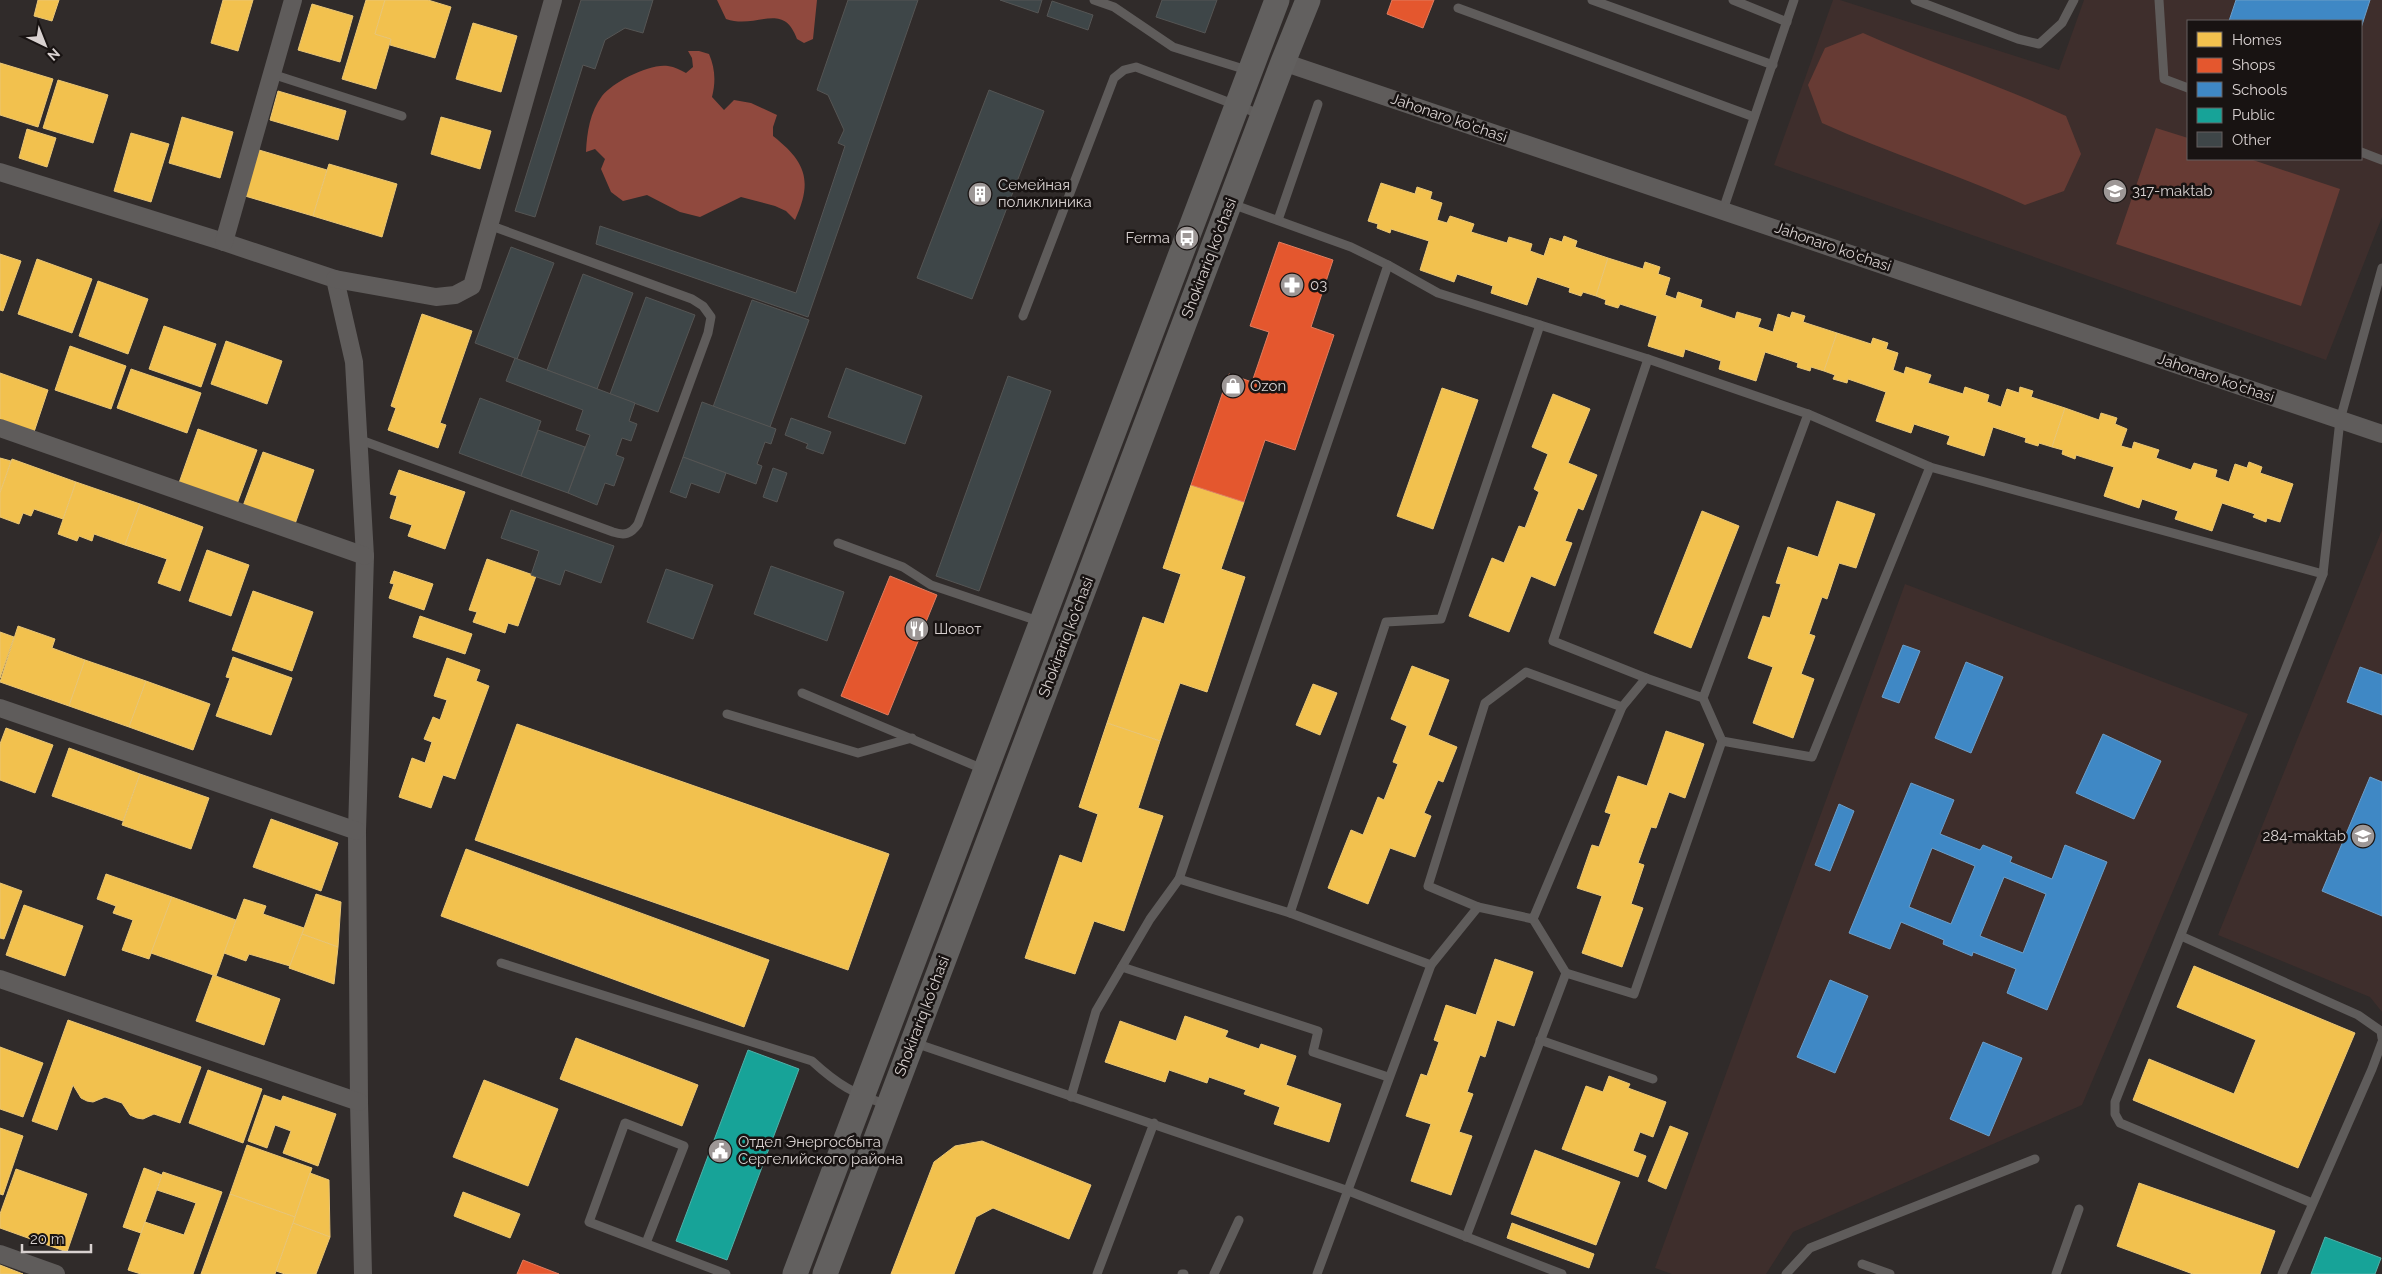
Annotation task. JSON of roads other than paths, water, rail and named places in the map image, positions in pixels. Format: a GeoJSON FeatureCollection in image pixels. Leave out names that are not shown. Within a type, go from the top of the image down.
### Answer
{"type":"FeatureCollection","features":[{"type":"Feature","properties":{"kind":"main road","name":"Shokirariq ko'chasi"},"geometry":{"type":"LineString","coordinates":[[795,1274],[1277,0]]}},
{"type":"Feature","properties":{"kind":"main road","name":"Shokirariq ko'chasi"},"geometry":{"type":"LineString","coordinates":[[824,1274],[1262,116],[1308,0]]}},
{"type":"Feature","properties":{"kind":"street"},"geometry":{"type":"LineString","coordinates":[[224,242],[293,0]]}},
{"type":"Feature","properties":{"kind":"street"},"geometry":{"type":"LineString","coordinates":[[0,172],[335,279],[436,297],[455,295],[472,286],[553,0]]}},
{"type":"Feature","properties":{"kind":"street","name":"Jahonaro ko'chasi"},"geometry":{"type":"LineString","coordinates":[[1283,62],[2382,434]]}},
{"type":"Feature","properties":{"kind":"street"},"geometry":{"type":"LineString","coordinates":[[335,279],[354,362],[365,556],[357,831],[359,1102],[363,1274]]}},
{"type":"Feature","properties":{"kind":"street"},"geometry":{"type":"LineString","coordinates":[[0,428],[365,556]]}},
{"type":"Feature","properties":{"kind":"street"},"geometry":{"type":"LineString","coordinates":[[0,708],[357,831]]}},
{"type":"Feature","properties":{"kind":"street"},"geometry":{"type":"LineString","coordinates":[[0,979],[359,1102]]}},
{"type":"Feature","properties":{"kind":"street"},"geometry":{"type":"LineString","coordinates":[[0,1254],[56,1274]]}},
{"type":"Feature","properties":{"kind":"lane"},"geometry":{"type":"LineString","coordinates":[[1094,0],[1114,7],[1174,47],[1250,71]]}},
{"type":"Feature","properties":{"kind":"lane"},"geometry":{"type":"LineString","coordinates":[[1592,0],[1774,65]]}},
{"type":"Feature","properties":{"kind":"lane"},"geometry":{"type":"LineString","coordinates":[[1732,0],[1787,22]]}},
{"type":"Feature","properties":{"kind":"lane"},"geometry":{"type":"LineString","coordinates":[[1723,210],[1754,117],[1774,65],[1794,0]]}},
{"type":"Feature","properties":{"kind":"lane"},"geometry":{"type":"LineString","coordinates":[[1916,0],[2018,39],[2039,44],[2062,23],[2074,0]]}},
{"type":"Feature","properties":{"kind":"lane"},"geometry":{"type":"LineString","coordinates":[[2159,0],[2164,79],[2187,88]]}},
{"type":"Feature","properties":{"kind":"lane"},"geometry":{"type":"LineString","coordinates":[[1458,8],[1754,117]]}},
{"type":"Feature","properties":{"kind":"lane"},"geometry":{"type":"LineString","coordinates":[[1023,316],[1114,78],[1124,70],[1136,67],[1262,116]]}},
{"type":"Feature","properties":{"kind":"lane"},"geometry":{"type":"LineString","coordinates":[[272,74],[402,116]]}},
{"type":"Feature","properties":{"kind":"lane"},"geometry":{"type":"LineString","coordinates":[[1278,220],[1318,104]]}},
{"type":"Feature","properties":{"kind":"lane"},"geometry":{"type":"LineString","coordinates":[[2362,152],[2382,160]]}},
{"type":"Feature","properties":{"kind":"lane"},"geometry":{"type":"LineString","coordinates":[[1230,203],[1351,247],[1388,265],[1438,294],[1648,359],[1808,414],[1930,467],[2323,574]]}},
{"type":"Feature","properties":{"kind":"lane"},"geometry":{"type":"LineString","coordinates":[[358,439],[618,534],[623,535],[632,532],[638,524],[708,333],[711,317],[703,306],[692,299],[489,225]]}},
{"type":"Feature","properties":{"kind":"lane"},"geometry":{"type":"LineString","coordinates":[[1071,1097],[1096,1011],[1150,919],[1178,879],[1388,265]]}},
{"type":"Feature","properties":{"kind":"lane"},"geometry":{"type":"LineString","coordinates":[[2312,1203],[2120,1123],[2115,1114],[2115,1102],[2323,574],[2340,420],[2382,268]]}},
{"type":"Feature","properties":{"kind":"lane"},"geometry":{"type":"LineString","coordinates":[[1290,913],[1386,622],[1441,619],[1540,325]]}},
{"type":"Feature","properties":{"kind":"lane"},"geometry":{"type":"LineString","coordinates":[[1648,359],[1553,641],[1646,678],[1703,698]]}},
{"type":"Feature","properties":{"kind":"lane"},"geometry":{"type":"LineString","coordinates":[[1622,708],[1526,672],[1485,703],[1428,886],[1478,907],[1533,919],[1566,973],[1634,994],[1722,742],[1703,698],[1808,414]]}},
{"type":"Feature","properties":{"kind":"lane"},"geometry":{"type":"LineString","coordinates":[[1722,742],[1812,757],[1930,467]]}},
{"type":"Feature","properties":{"kind":"lane"},"geometry":{"type":"LineString","coordinates":[[838,543],[903,567],[931,585],[1041,622]]}},
{"type":"Feature","properties":{"kind":"lane"},"geometry":{"type":"LineString","coordinates":[[1533,919],[1622,708],[1646,678]]}},
{"type":"Feature","properties":{"kind":"lane"},"geometry":{"type":"LineString","coordinates":[[802,693],[986,770]]}},
{"type":"Feature","properties":{"kind":"lane"},"geometry":{"type":"LineString","coordinates":[[727,714],[858,754],[912,738]]}},
{"type":"Feature","properties":{"kind":"lane"},"geometry":{"type":"LineString","coordinates":[[1178,879],[1290,913],[1431,965]]}},
{"type":"Feature","properties":{"kind":"lane"},"geometry":{"type":"LineString","coordinates":[[1317,1274],[1346,1190],[1431,965],[1478,907]]}},
{"type":"Feature","properties":{"kind":"lane"},"geometry":{"type":"LineString","coordinates":[[2181,936],[2358,1016],[2378,1028],[2381,1031],[2382,1038]]}},
{"type":"Feature","properties":{"kind":"lane"},"geometry":{"type":"LineString","coordinates":[[500,963],[812,1061],[837,1084],[888,1106]]}},
{"type":"Feature","properties":{"kind":"lane"},"geometry":{"type":"LineString","coordinates":[[1122,967],[1318,1031],[1313,1052],[1388,1077]]}},
{"type":"Feature","properties":{"kind":"lane"},"geometry":{"type":"LineString","coordinates":[[1466,1237],[1566,973]]}},
{"type":"Feature","properties":{"kind":"lane"},"geometry":{"type":"LineString","coordinates":[[1540,1040],[1653,1079]]}},
{"type":"Feature","properties":{"kind":"lane"},"geometry":{"type":"LineString","coordinates":[[912,1042],[1071,1097],[1154,1122],[1346,1190],[1562,1274]]}},
{"type":"Feature","properties":{"kind":"lane"},"geometry":{"type":"LineString","coordinates":[[2282,1274],[2372,1069],[2382,1042]]}},
{"type":"Feature","properties":{"kind":"lane"},"geometry":{"type":"LineString","coordinates":[[2372,1069],[2382,1073]]}},
{"type":"Feature","properties":{"kind":"lane"},"geometry":{"type":"LineString","coordinates":[[1100,1273],[1154,1122]]}},
{"type":"Feature","properties":{"kind":"lane"},"geometry":{"type":"LineString","coordinates":[[646,1243],[684,1146],[626,1124],[589,1222],[726,1274]]}},
{"type":"Feature","properties":{"kind":"lane"},"geometry":{"type":"LineString","coordinates":[[1786,1274],[1810,1248],[2035,1158]]}},
{"type":"Feature","properties":{"kind":"lane"},"geometry":{"type":"LineString","coordinates":[[2056,1274],[2079,1209]]}},
{"type":"Feature","properties":{"kind":"lane"},"geometry":{"type":"LineString","coordinates":[[1214,1274],[1239,1220]]}},
{"type":"Feature","properties":{"kind":"lane"},"geometry":{"type":"LineString","coordinates":[[1862,1264],[1890,1274]]}},
{"type":"Feature","properties":{"kind":"place","name":"317-maktab"},"geometry":{"type":"Point","coordinates":[2115,191]}},
{"type":"Feature","properties":{"kind":"place","name":"Семейная поликлиника"},"geometry":{"type":"Point","coordinates":[980,194]}},
{"type":"Feature","properties":{"kind":"place","name":"Ferma"},"geometry":{"type":"Point","coordinates":[1187,238]}},
{"type":"Feature","properties":{"kind":"place","name":"03"},"geometry":{"type":"Point","coordinates":[1292,285]}},
{"type":"Feature","properties":{"kind":"place","name":"Ozon"},"geometry":{"type":"Point","coordinates":[1233,386]}},
{"type":"Feature","properties":{"kind":"place","name":"Шовот"},"geometry":{"type":"Point","coordinates":[917,629]}},
{"type":"Feature","properties":{"kind":"place","name":"284-maktab"},"geometry":{"type":"Point","coordinates":[2363,836]}},
{"type":"Feature","properties":{"kind":"place","name":"Отдел Энергосбыта Сергелийского района"},"geometry":{"type":"Point","coordinates":[720,1151]}}]}
